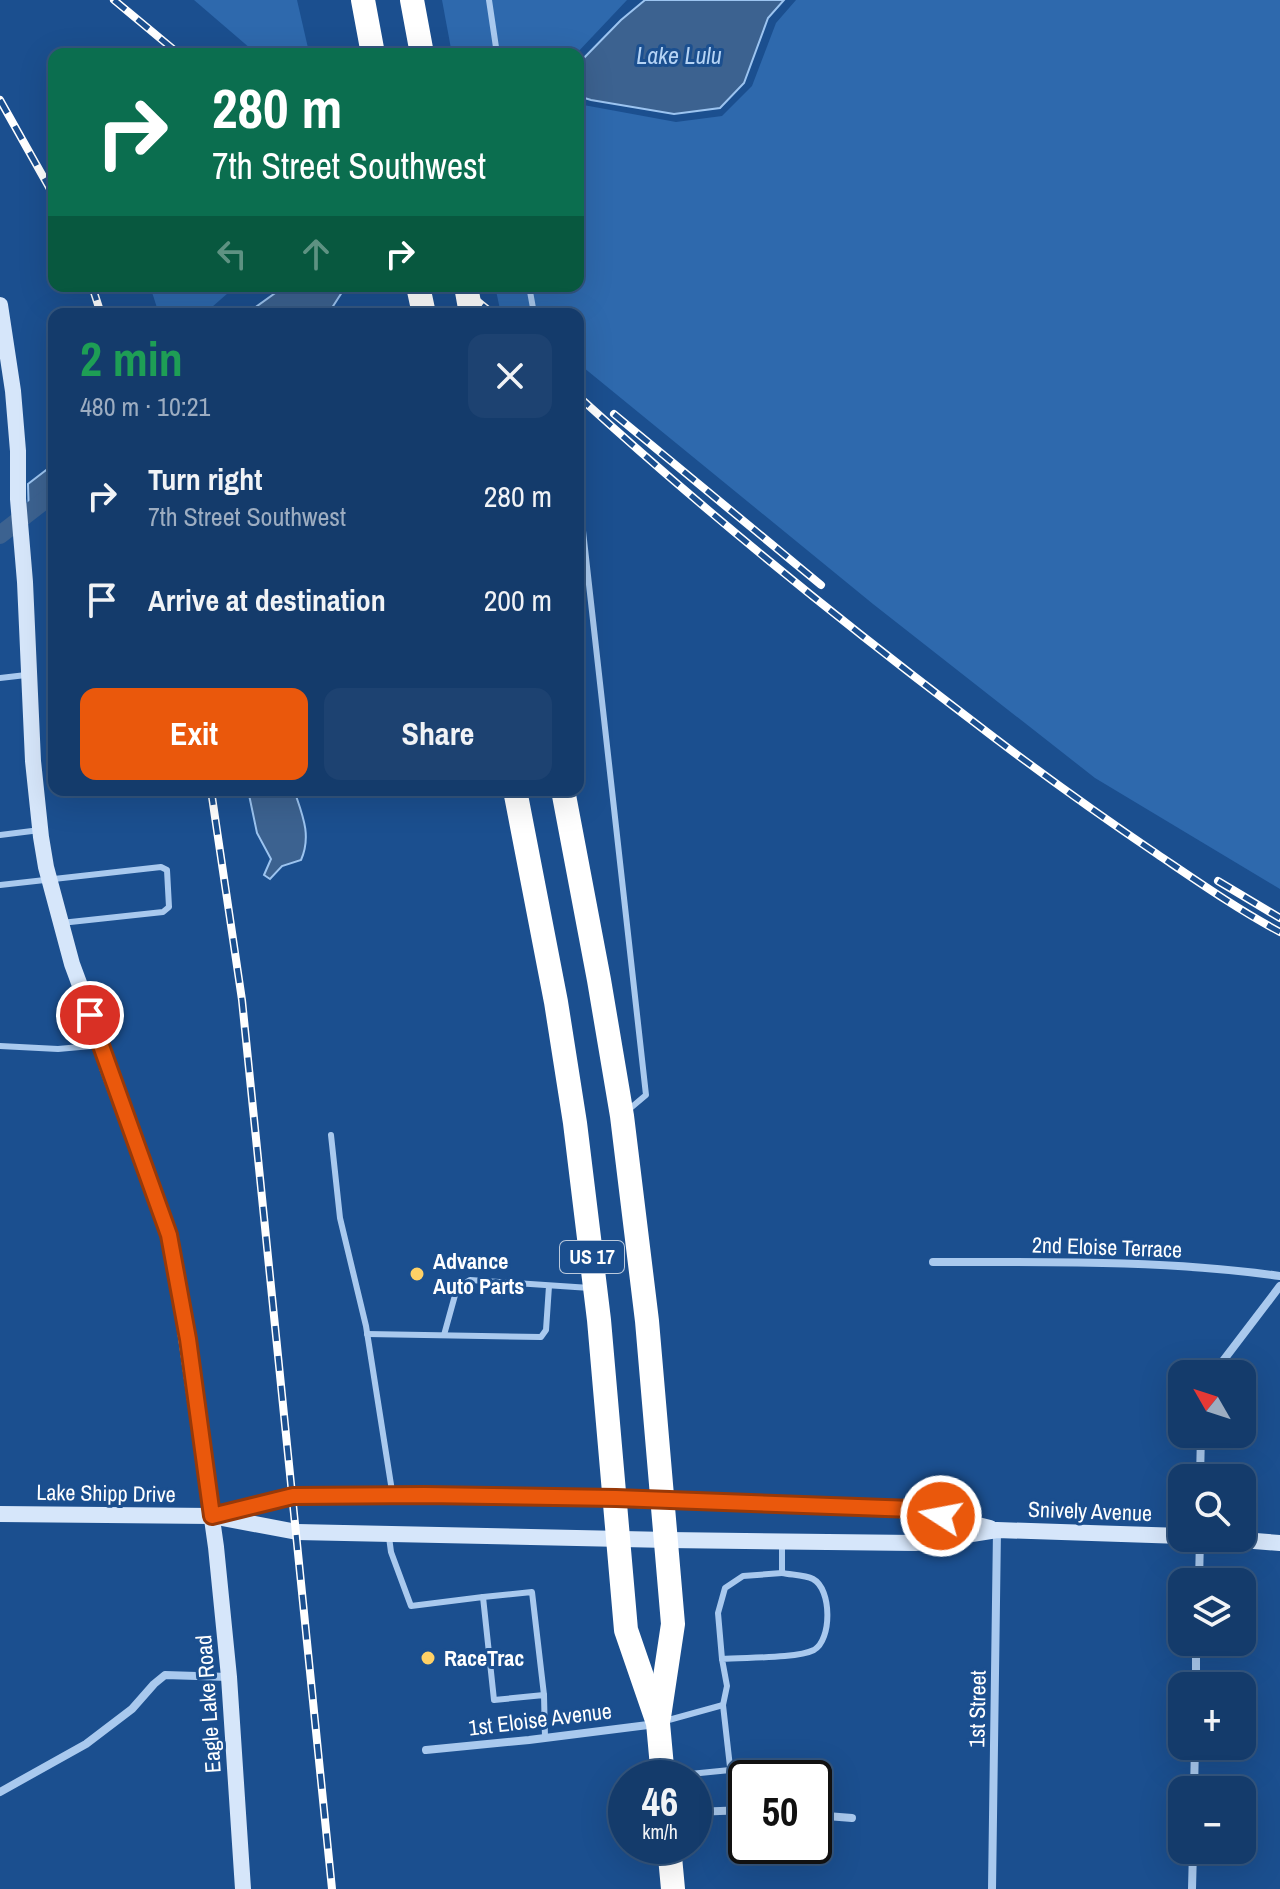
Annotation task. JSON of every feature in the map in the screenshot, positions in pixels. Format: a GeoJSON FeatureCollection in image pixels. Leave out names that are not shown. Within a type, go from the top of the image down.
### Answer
{"type":"FeatureCollection","features":[{"type":"Feature","properties":{"kind":"highway"},"geometry":{"type":"LineString","coordinates":[[363,0],[372,48]]}},
{"type":"Feature","properties":{"kind":"highway"},"geometry":{"type":"LineString","coordinates":[[412,0],[421,48]]}},
{"type":"Feature","properties":{"kind":"highway","name":"US 17"},"geometry":{"type":"LineString","coordinates":[[516,796],[556,1002],[596,1288],[626,1630],[658,1723],[661,1760]]}},
{"type":"Feature","properties":{"kind":"highway","name":"US 17"},"geometry":{"type":"LineString","coordinates":[[564,796],[622,1116],[647,1321],[673,1624],[658,1723]]}},
{"type":"Feature","properties":{"kind":"highway"},"geometry":{"type":"LineString","coordinates":[[671,1864],[673,1889]]}},
{"type":"Feature","properties":{"kind":"street","name":"Eagle Lake Road"},"geometry":{"type":"LineString","coordinates":[[0,305],[18,451],[33,761],[40,830],[72,964],[169,1235],[188,1339],[212,1516],[229,1677],[243,1889]]}},
{"type":"Feature","properties":{"kind":"street","name":"2nd Eloise Terrace"},"geometry":{"type":"LineString","coordinates":[[933,1262],[1146,1264],[1280,1276]]}},
{"type":"Feature","properties":{"kind":"street"},"geometry":{"type":"LineString","coordinates":[[1224,1360],[1280,1286]]}},
{"type":"Feature","properties":{"kind":"street","name":"Snively Avenue"},"geometry":{"type":"LineString","coordinates":[[212,1516],[293,1496],[616,1498],[913,1509],[997,1530]]}},
{"type":"Feature","properties":{"kind":"street","name":"Lake Shipp Drive"},"geometry":{"type":"LineString","coordinates":[[0,1514],[212,1516]]}},
{"type":"Feature","properties":{"kind":"street","name":"Snively Avenue"},"geometry":{"type":"LineString","coordinates":[[212,1516],[297,1532],[668,1540],[915,1543],[997,1530],[1168,1536]]}},
{"type":"Feature","properties":{"kind":"street","name":"1st Street"},"geometry":{"type":"LineString","coordinates":[[992,1889],[997,1530]]}},
{"type":"Feature","properties":{"kind":"street"},"geometry":{"type":"LineString","coordinates":[[1256,1541],[1280,1543]]}},
{"type":"Feature","properties":{"kind":"street"},"geometry":{"type":"LineString","coordinates":[[0,1792],[86,1744],[132,1709],[165,1675],[229,1677]]}},
{"type":"Feature","properties":{"kind":"street","name":"1st Eloise Avenue"},"geometry":{"type":"LineString","coordinates":[[426,1750],[658,1723]]}},
{"type":"Feature","properties":{"kind":"street"},"geometry":{"type":"LineString","coordinates":[[832,1816],[852,1818]]}},
{"type":"Feature","properties":{"kind":"street"},"geometry":{"type":"LineString","coordinates":[[1192,1889],[1193,1864]]}},
{"type":"Feature","properties":{"kind":"lane"},"geometry":{"type":"LineString","coordinates":[[489,0],[496,48]]}},
{"type":"Feature","properties":{"kind":"lane"},"geometry":{"type":"LineString","coordinates":[[530,292],[533,308]]}},
{"type":"Feature","properties":{"kind":"lane"},"geometry":{"type":"LineString","coordinates":[[584,541],[645,1072],[646,1095],[622,1116]]}},
{"type":"Feature","properties":{"kind":"lane"},"geometry":{"type":"LineString","coordinates":[[0,678],[29,674]]}},
{"type":"Feature","properties":{"kind":"lane"},"geometry":{"type":"LineString","coordinates":[[0,835],[40,830]]}},
{"type":"Feature","properties":{"kind":"lane"},"geometry":{"type":"LineString","coordinates":[[0,885],[161,867],[167,870],[169,907],[163,912],[61,923]]}},
{"type":"Feature","properties":{"kind":"lane"},"geometry":{"type":"LineString","coordinates":[[0,1046],[58,1049],[102,1045]]}},
{"type":"Feature","properties":{"kind":"lane"},"geometry":{"type":"LineString","coordinates":[[331,1135],[340,1218],[367,1334],[393,1495]]}},
{"type":"Feature","properties":{"kind":"lane"},"geometry":{"type":"LineString","coordinates":[[444,1335],[457,1288],[470,1280],[596,1288]]}},
{"type":"Feature","properties":{"kind":"lane"},"geometry":{"type":"LineString","coordinates":[[367,1334],[541,1337],[546,1330],[549,1286]]}},
{"type":"Feature","properties":{"kind":"lane"},"geometry":{"type":"LineString","coordinates":[[388,1534],[391,1552],[411,1606],[532,1592],[532,1624],[544,1695],[545,1738]]}},
{"type":"Feature","properties":{"kind":"lane"},"geometry":{"type":"LineString","coordinates":[[782,1541],[782,1573]]}},
{"type":"Feature","properties":{"kind":"lane"},"geometry":{"type":"LineString","coordinates":[[722,1659],[801,1654],[818,1648],[825,1639],[825,1590],[812,1579],[782,1573],[743,1576],[725,1588],[718,1613],[722,1659],[727,1686],[723,1705],[729,1760]]}},
{"type":"Feature","properties":{"kind":"lane"},"geometry":{"type":"LineString","coordinates":[[483,1597],[494,1700],[544,1695]]}},
{"type":"Feature","properties":{"kind":"lane"},"geometry":{"type":"LineString","coordinates":[[486,1628],[496,1627]]}},
{"type":"Feature","properties":{"kind":"lane"},"geometry":{"type":"LineString","coordinates":[[489,1659],[499,1657]]}},
{"type":"Feature","properties":{"kind":"lane"},"geometry":{"type":"LineString","coordinates":[[658,1723],[723,1705]]}},
{"type":"Feature","properties":{"kind":"shaded area"},"geometry":{"type":"Polygon","coordinates":[[[194,0],[297,0],[308,48],[250,48],[194,0]]]}},
{"type":"Feature","properties":{"kind":"shaded area"},"geometry":{"type":"Polygon","coordinates":[[[442,0],[627,0],[582,48],[451,48],[442,0]]]}},
{"type":"Feature","properties":{"kind":"shaded area"},"geometry":{"type":"Polygon","coordinates":[[[796,0],[1280,0],[1280,889],[1095,778],[873,604],[584,368],[584,308],[500,308],[496,292],[584,292],[584,105],[676,122],[722,116],[752,86],[776,23],[796,0]]]}},
{"type":"Feature","properties":{"kind":"shaded area"},"geometry":{"type":"Polygon","coordinates":[[[152,292],[229,292],[211,308],[157,308],[152,292]]]}},
{"type":"Feature","properties":{"kind":"water","name":"Lake Lulu"},"geometry":{"type":"Polygon","coordinates":[[[645,0],[784,0],[768,18],[744,83],[720,108],[674,114],[584,98],[584,58],[645,0]]]}},
{"type":"Feature","properties":{"kind":"water"},"geometry":{"type":"Polygon","coordinates":[[[277,292],[342,292],[332,308],[254,308],[277,292]]]}},
{"type":"Feature","properties":{"kind":"water"},"geometry":{"type":"Polygon","coordinates":[[[48,469],[48,504],[29,518],[28,484],[48,469]]]}},
{"type":"Feature","properties":{"kind":"water"},"geometry":{"type":"Polygon","coordinates":[[[249,796],[296,796],[306,833],[301,860],[282,866],[270,879],[264,875],[271,859],[257,833],[249,796]]]}},
{"type":"Feature","properties":{"kind":"waterway"},"geometry":{"type":"LineString","coordinates":[[0,535],[48,498]]}},
{"type":"Feature","properties":{"kind":"railway"},"geometry":{"type":"LineString","coordinates":[[114,0],[172,48]]}},
{"type":"Feature","properties":{"kind":"railway"},"geometry":{"type":"LineString","coordinates":[[0,100],[48,185]]}},
{"type":"Feature","properties":{"kind":"railway"},"geometry":{"type":"LineString","coordinates":[[94,292],[99,308]]}},
{"type":"Feature","properties":{"kind":"railway"},"geometry":{"type":"LineString","coordinates":[[466,292],[486,308]]}},
{"type":"Feature","properties":{"kind":"railway"},"geometry":{"type":"LineString","coordinates":[[584,401],[769,560],[989,734],[1157,854],[1280,932]]}},
{"type":"Feature","properties":{"kind":"railway"},"geometry":{"type":"LineString","coordinates":[[614,414],[821,585]]}},
{"type":"Feature","properties":{"kind":"railway"},"geometry":{"type":"LineString","coordinates":[[212,796],[242,1000],[332,1889]]}},
{"type":"Feature","properties":{"kind":"railway"},"geometry":{"type":"LineString","coordinates":[[1218,881],[1280,918]]}},
{"type":"Feature","properties":{"kind":"place","name":"Advance Auto Parts"},"geometry":{"type":"Point","coordinates":[417,1274]}},
{"type":"Feature","properties":{"kind":"place","name":"RaceTrac"},"geometry":{"type":"Point","coordinates":[428,1658]}},
{"type":"Feature","properties":{"kind":"route"},"geometry":{"type":"LineString","coordinates":[[90,1015],[169,1235],[188,1339],[212,1516],[293,1496],[454,1494],[913,1509],[941,1516]]}}]}
